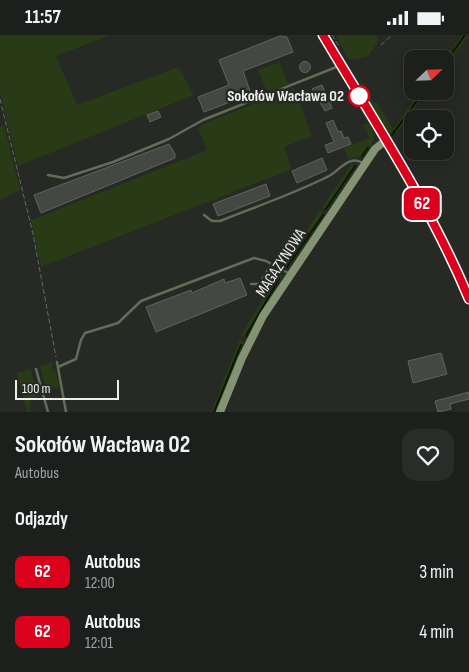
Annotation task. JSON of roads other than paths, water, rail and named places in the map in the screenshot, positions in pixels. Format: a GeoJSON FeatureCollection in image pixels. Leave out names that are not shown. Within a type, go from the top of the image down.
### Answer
{"type":"FeatureCollection","features":[{"type":"Feature","properties":{"kind":"street"},"geometry":{"type":"LineString","coordinates":[[323,35],[440,237],[469,299]]}},
{"type":"Feature","properties":{"kind":"street","name":"MAGAZYNOWA"},"geometry":{"type":"LineString","coordinates":[[220,412],[253,335],[290,274],[364,164],[377,146],[385,141]]}},
{"type":"Feature","properties":{"kind":"lane"},"geometry":{"type":"LineString","coordinates":[[48,175],[64,178],[112,162],[169,139],[203,121],[340,66]]}},
{"type":"Feature","properties":{"kind":"lane"},"geometry":{"type":"LineString","coordinates":[[204,215],[212,221],[220,221],[324,179],[340,166],[350,162],[358,161],[364,164]]}},
{"type":"Feature","properties":{"kind":"lane"},"geometry":{"type":"LineString","coordinates":[[58,367],[76,359],[81,339],[85,333],[118,323],[141,301],[246,260],[260,259],[290,274]]}},
{"type":"Feature","properties":{"kind":"lane"},"geometry":{"type":"LineString","coordinates":[[250,284],[259,284],[272,264]]}},
{"type":"Feature","properties":{"kind":"lane"},"geometry":{"type":"LineString","coordinates":[[57,362],[66,412]]}},
{"type":"Feature","properties":{"kind":"lane"},"geometry":{"type":"LineString","coordinates":[[36,369],[48,412]]}},
{"type":"Feature","properties":{"kind":"waterway"},"geometry":{"type":"LineString","coordinates":[[454,50],[465,35]]}},
{"type":"Feature","properties":{"kind":"waterway"},"geometry":{"type":"LineString","coordinates":[[392,135],[417,100]]}},
{"type":"Feature","properties":{"kind":"waterway"},"geometry":{"type":"LineString","coordinates":[[362,156],[368,148]]}},
{"type":"Feature","properties":{"kind":"waterway"},"geometry":{"type":"LineString","coordinates":[[326,209],[355,166]]}},
{"type":"Feature","properties":{"kind":"waterway"},"geometry":{"type":"LineString","coordinates":[[287,267],[323,215]]}},
{"type":"Feature","properties":{"kind":"waterway"},"geometry":{"type":"LineString","coordinates":[[246,336],[279,279]]}},
{"type":"Feature","properties":{"kind":"waterway"},"geometry":{"type":"LineString","coordinates":[[214,412],[241,345]]}},
{"type":"Feature","properties":{"kind":"place","name":"Sokołów Wacława 02"},"geometry":{"type":"Point","coordinates":[359,96]}}]}
